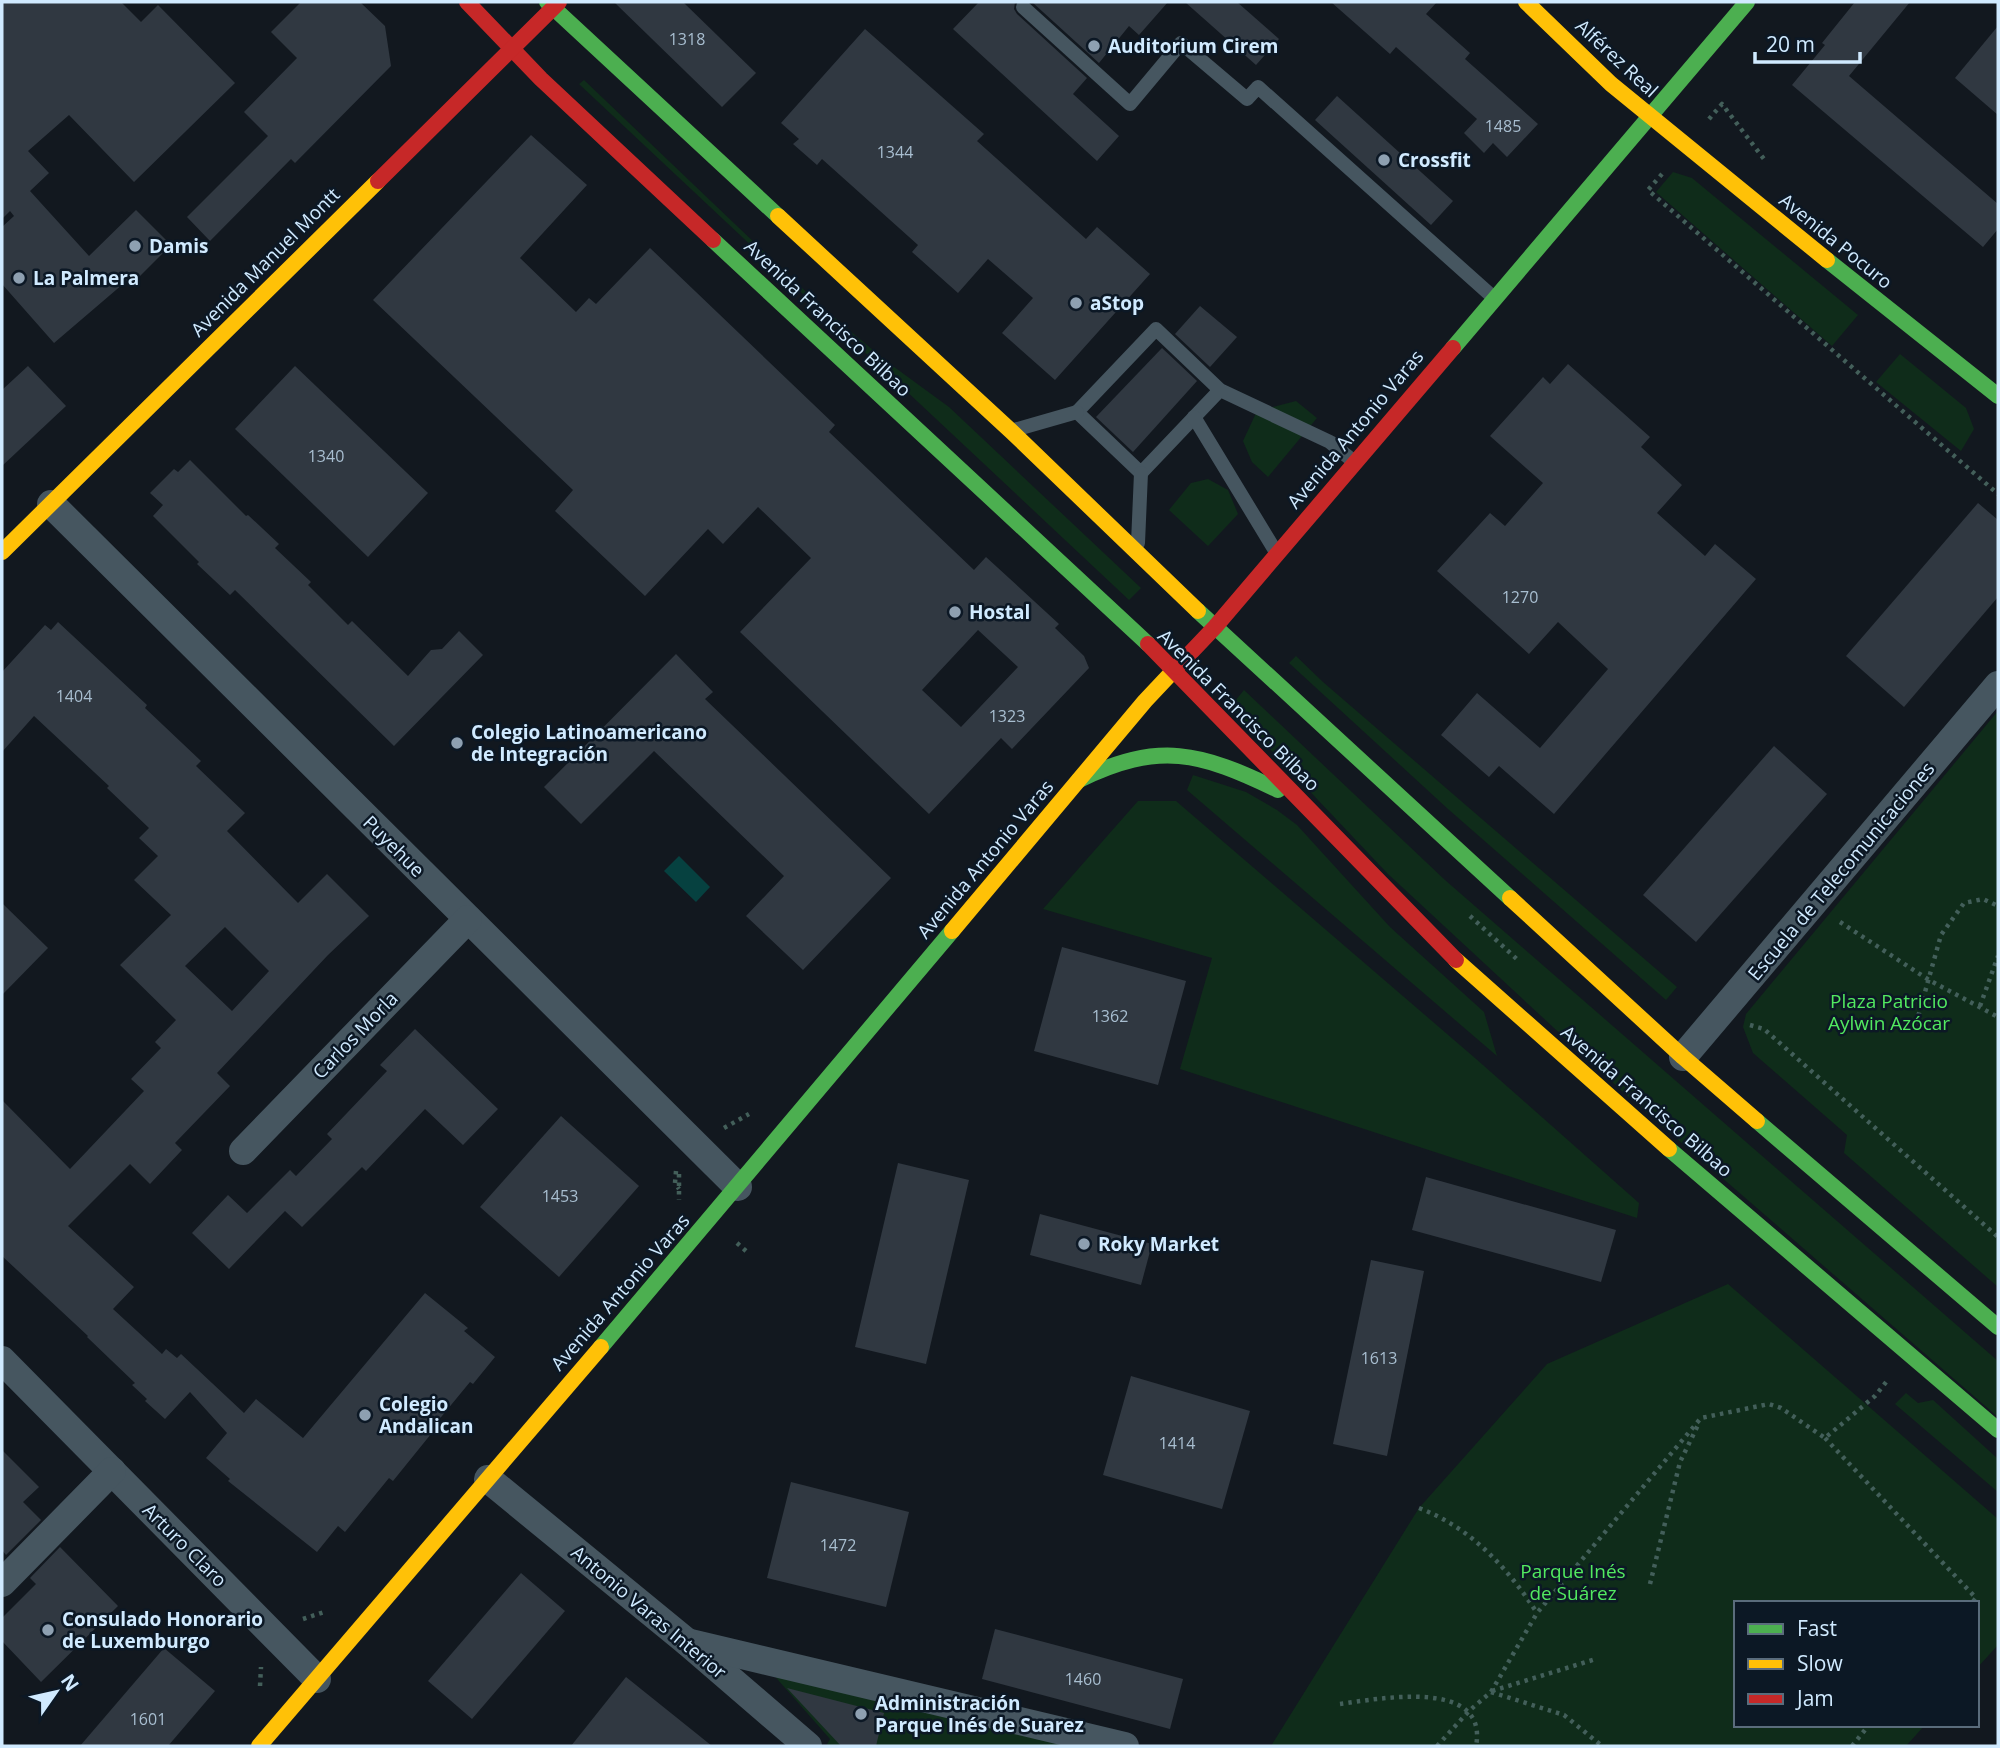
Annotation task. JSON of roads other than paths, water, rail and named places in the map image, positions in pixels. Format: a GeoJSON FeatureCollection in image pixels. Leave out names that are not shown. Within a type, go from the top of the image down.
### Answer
{"type":"FeatureCollection","features":[{"type":"Feature","properties":{"kind":"main road","name":"Avenida Francisco Bilbao"},"geometry":{"type":"LineString","coordinates":[[467,2],[510,49],[1175,670],[1301,803],[1459,962],[1680,1159],[1998,1430]]}},
{"type":"Feature","properties":{"kind":"main road","name":"Alférez Real"},"geometry":{"type":"LineString","coordinates":[[1526,2],[1611,84],[1650,117]]}},
{"type":"Feature","properties":{"kind":"main road","name":"Avenida Antonio Varas"},"geometry":{"type":"LineString","coordinates":[[259,1746],[738,1187],[1079,780],[1215,627],[1747,2]]}},
{"type":"Feature","properties":{"kind":"main road","name":"Avenida Francisco Bilbao"},"geometry":{"type":"LineString","coordinates":[[553,4],[1011,431],[1215,627],[1683,1057],[1998,1327]]}},
{"type":"Feature","properties":{"kind":"main road","name":"Avenida Manuel Montt"},"geometry":{"type":"LineString","coordinates":[[2,551],[553,4]]}},
{"type":"Feature","properties":{"kind":"main road","name":"Avenida Pocuro"},"geometry":{"type":"LineString","coordinates":[[1650,117],[1998,396]]}},
{"type":"Feature","properties":{"kind":"main road"},"geometry":{"type":"LineString","coordinates":[[1079,780],[1112,763],[1131,757],[1175,754],[1199,758],[1236,770],[1301,803]]}},
{"type":"Feature","properties":{"kind":"street","name":"Puyehue"},"geometry":{"type":"LineString","coordinates":[[51,504],[738,1187]]}},
{"type":"Feature","properties":{"kind":"street","name":"Escuela de Telecomunicaciones"},"geometry":{"type":"LineString","coordinates":[[1683,1057],[1998,685]]}},
{"type":"Feature","properties":{"kind":"street","name":"Carlos Morla"},"geometry":{"type":"LineString","coordinates":[[243,1151],[468,919]]}},
{"type":"Feature","properties":{"kind":"street","name":"Arturo Claro"},"geometry":{"type":"LineString","coordinates":[[2,1360],[317,1679]]}},
{"type":"Feature","properties":{"kind":"street"},"geometry":{"type":"LineString","coordinates":[[2,1583],[112,1471]]}},
{"type":"Feature","properties":{"kind":"street","name":"Antonio Varas Interior"},"geometry":{"type":"LineString","coordinates":[[488,1479],[687,1642],[808,1746]]}},
{"type":"Feature","properties":{"kind":"street"},"geometry":{"type":"LineString","coordinates":[[687,1642],[1125,1746]]}},
{"type":"Feature","properties":{"kind":"lane"},"geometry":{"type":"LineString","coordinates":[[1023,7],[1130,104],[1181,43],[1247,99],[1258,87],[1495,298]]}},
{"type":"Feature","properties":{"kind":"lane"},"geometry":{"type":"LineString","coordinates":[[1011,431],[1077,412],[1156,329],[1220,390],[1330,442],[1355,463]]}},
{"type":"Feature","properties":{"kind":"lane"},"geometry":{"type":"LineString","coordinates":[[1138,552],[1141,474],[1220,390]]}},
{"type":"Feature","properties":{"kind":"lane"},"geometry":{"type":"LineString","coordinates":[[1077,412],[1141,474]]}},
{"type":"Feature","properties":{"kind":"lane"},"geometry":{"type":"LineString","coordinates":[[1195,417],[1277,554]]}},
{"type":"Feature","properties":{"kind":"place","name":"Auditorium Cirem"},"geometry":{"type":"Point","coordinates":[1094,46]}},
{"type":"Feature","properties":{"kind":"place","name":"Crossfit"},"geometry":{"type":"Point","coordinates":[1384,160]}},
{"type":"Feature","properties":{"kind":"place","name":"Damis"},"geometry":{"type":"Point","coordinates":[135,246]}},
{"type":"Feature","properties":{"kind":"place","name":"La Palmera"},"geometry":{"type":"Point","coordinates":[19,278]}},
{"type":"Feature","properties":{"kind":"place","name":"aStop"},"geometry":{"type":"Point","coordinates":[1076,303]}},
{"type":"Feature","properties":{"kind":"place","name":"Hostal"},"geometry":{"type":"Point","coordinates":[955,612]}},
{"type":"Feature","properties":{"kind":"place","name":"Colegio Latinoamericano de Integración"},"geometry":{"type":"Point","coordinates":[457,743]}},
{"type":"Feature","properties":{"kind":"place","name":"Roky Market"},"geometry":{"type":"Point","coordinates":[1084,1244]}},
{"type":"Feature","properties":{"kind":"place","name":"Colegio Andalican"},"geometry":{"type":"Point","coordinates":[365,1415]}},
{"type":"Feature","properties":{"kind":"place","name":"Consulado Honorario de Luxemburgo"},"geometry":{"type":"Point","coordinates":[48,1630]}},
{"type":"Feature","properties":{"kind":"place","name":"Administración Parque Inés de Suarez"},"geometry":{"type":"Point","coordinates":[861,1714]}},
{"type":"Feature","properties":{"kind":"park label","name":"Plaza Patricio Aylwin Azócar"},"geometry":{"type":"Point","coordinates":[1889,1012]}},
{"type":"Feature","properties":{"kind":"park label","name":"Parque Inés de Suárez"},"geometry":{"type":"Point","coordinates":[1573,1582]}}]}
